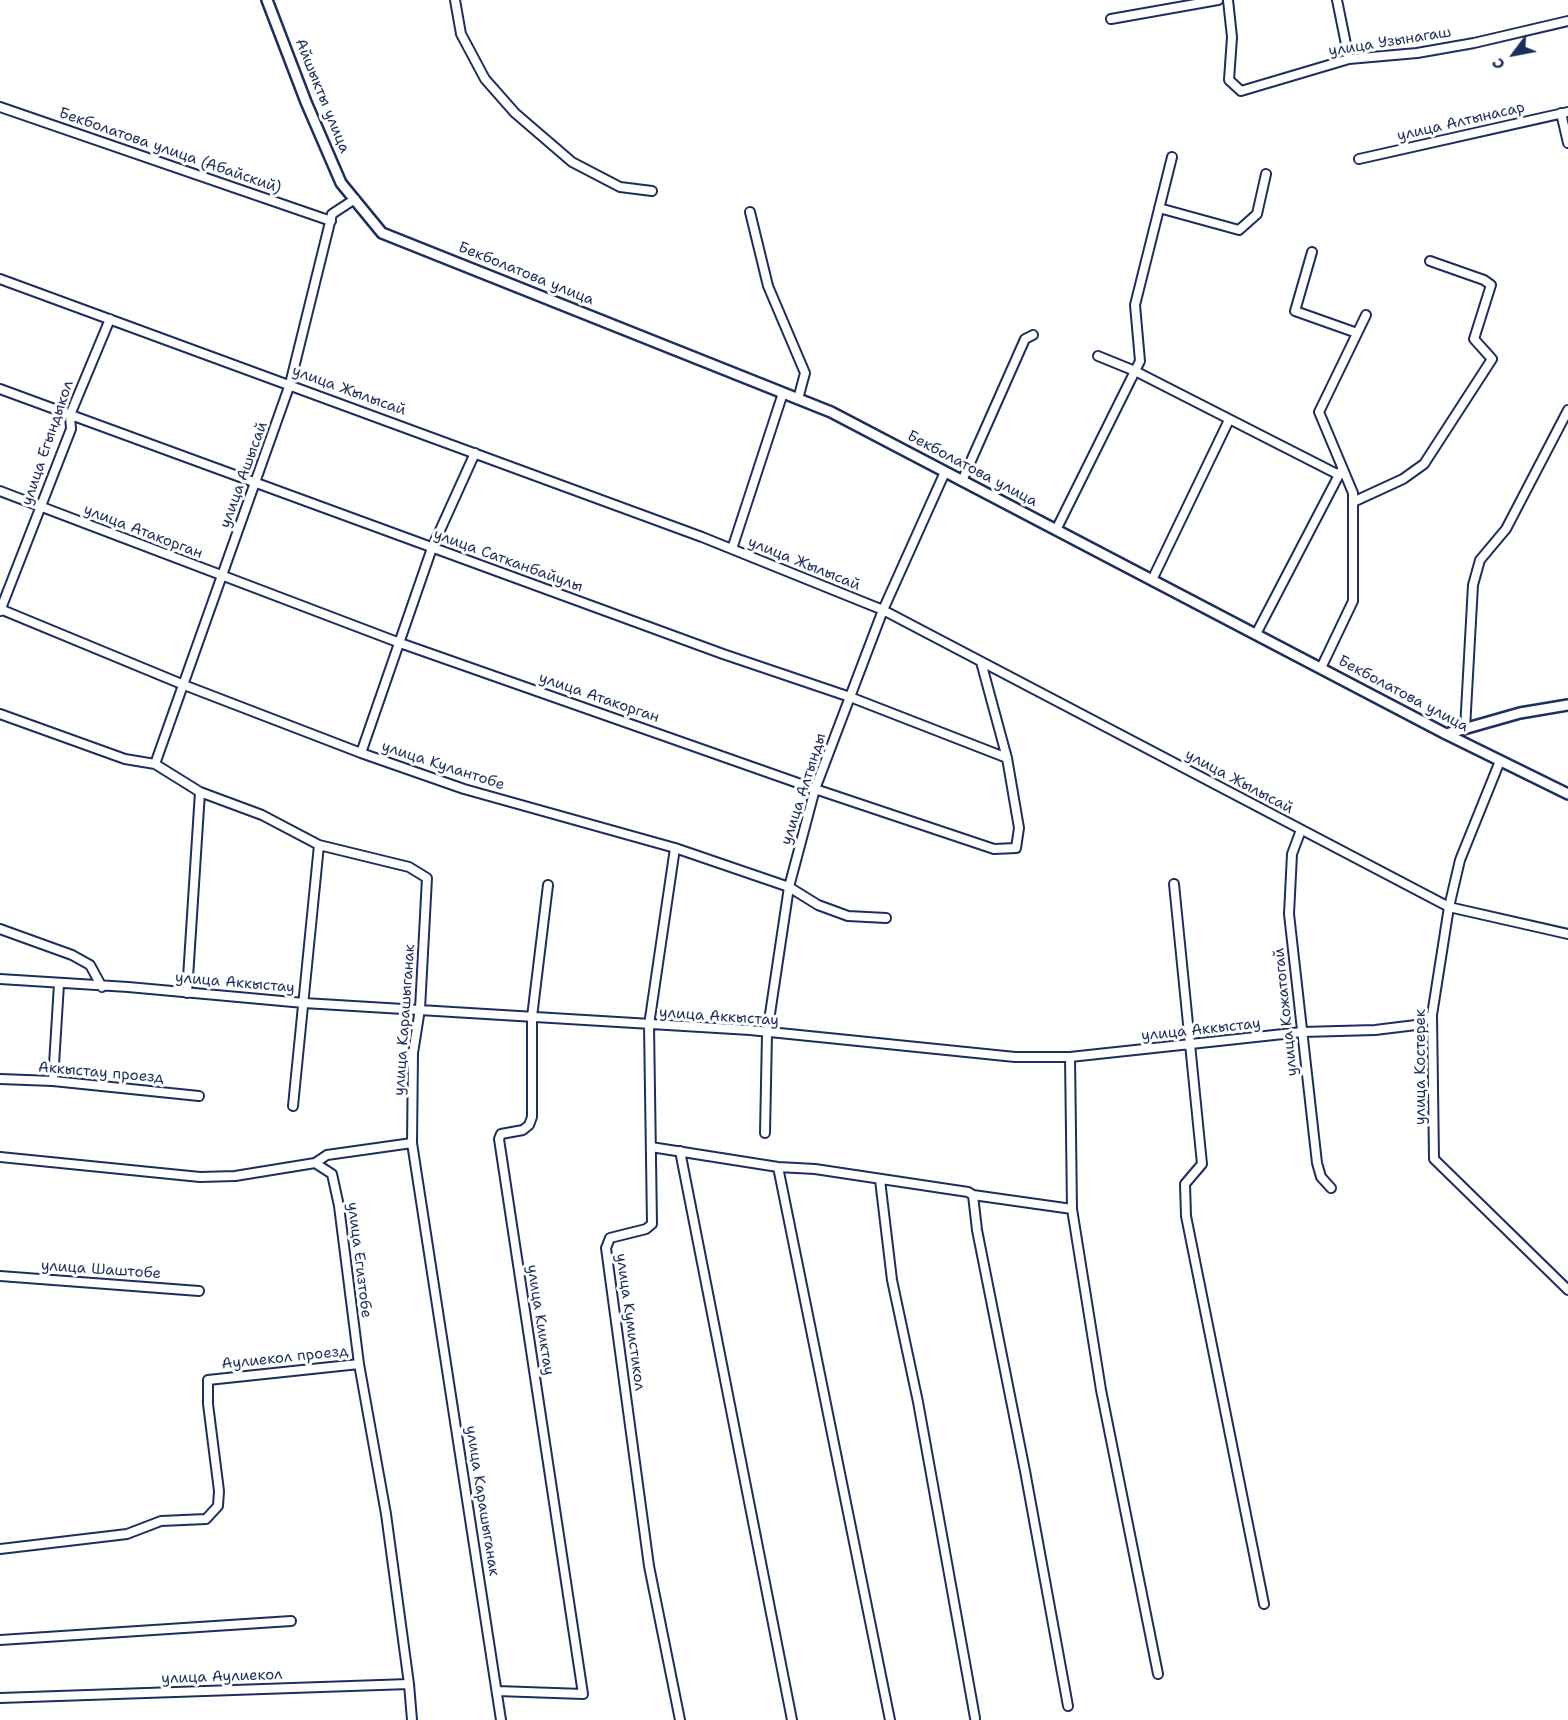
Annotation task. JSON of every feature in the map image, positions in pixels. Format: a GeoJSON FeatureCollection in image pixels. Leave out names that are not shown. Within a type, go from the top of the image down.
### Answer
{"type":"FeatureCollection","features":[{"type":"Feature","properties":{"kind":"street","name":"Айшыкты улица"},"geometry":{"type":"LineString","coordinates":[[267,0],[306,102],[337,172],[355,199]]}},
{"type":"Feature","properties":{"kind":"street"},"geometry":{"type":"LineString","coordinates":[[455,0],[461,34],[485,79],[515,113],[572,162],[620,187],[652,191]]}},
{"type":"Feature","properties":{"kind":"street"},"geometry":{"type":"LineString","coordinates":[[1111,19],[1218,0]]}},
{"type":"Feature","properties":{"kind":"street","name":"улица Узынагаш"},"geometry":{"type":"LineString","coordinates":[[1228,0],[1232,36],[1229,80],[1241,91],[1349,59],[1417,53],[1474,43],[1568,21]]}},
{"type":"Feature","properties":{"kind":"street"},"geometry":{"type":"LineString","coordinates":[[1337,0],[1349,59]]}},
{"type":"Feature","properties":{"kind":"street","name":"Бекболатова улица (Абайский)"},"geometry":{"type":"LineString","coordinates":[[0,106],[331,220]]}},
{"type":"Feature","properties":{"kind":"street"},"geometry":{"type":"LineString","coordinates":[[1564,112],[1568,142]]}},
{"type":"Feature","properties":{"kind":"street","name":"улица Алтынасар"},"geometry":{"type":"LineString","coordinates":[[1359,159],[1564,112]]}},
{"type":"Feature","properties":{"kind":"street"},"geometry":{"type":"LineString","coordinates":[[1056,530],[1140,360],[1135,305],[1172,157]]}},
{"type":"Feature","properties":{"kind":"street"},"geometry":{"type":"LineString","coordinates":[[1159,208],[1239,230],[1257,214],[1266,174]]}},
{"type":"Feature","properties":{"kind":"street"},"geometry":{"type":"LineString","coordinates":[[331,220],[332,214],[355,199]]}},
{"type":"Feature","properties":{"kind":"street","name":"Бекболатова улица"},"geometry":{"type":"LineString","coordinates":[[355,199],[382,233],[831,412],[1446,734],[1568,794]]}},
{"type":"Feature","properties":{"kind":"street"},"geometry":{"type":"LineString","coordinates":[[750,212],[768,286],[805,373],[798,399]]}},
{"type":"Feature","properties":{"kind":"street","name":"улица Ашысай"},"geometry":{"type":"LineString","coordinates":[[155,764],[290,384],[331,220]]}},
{"type":"Feature","properties":{"kind":"street"},"geometry":{"type":"LineString","coordinates":[[1312,252],[1295,310],[1357,333]]}},
{"type":"Feature","properties":{"kind":"street"},"geometry":{"type":"LineString","coordinates":[[1353,502],[1403,479],[1424,464],[1492,358],[1474,339],[1491,285],[1484,280],[1431,261]]}},
{"type":"Feature","properties":{"kind":"street","name":"улица Жылысай"},"geometry":{"type":"LineString","coordinates":[[0,279],[290,384],[732,549],[883,610],[1449,907],[1568,934]]}},
{"type":"Feature","properties":{"kind":"street"},"geometry":{"type":"LineString","coordinates":[[1321,668],[1353,602],[1353,493],[1341,472],[1319,412],[1366,315]]}},
{"type":"Feature","properties":{"kind":"street","name":"улица Егындыкол"},"geometry":{"type":"LineString","coordinates":[[0,610],[71,429],[70,415],[110,319]]}},
{"type":"Feature","properties":{"kind":"street"},"geometry":{"type":"LineString","coordinates":[[962,481],[1025,339],[1033,335]]}},
{"type":"Feature","properties":{"kind":"street"},"geometry":{"type":"LineString","coordinates":[[1098,356],[1135,371],[1229,420],[1341,472]]}},
{"type":"Feature","properties":{"kind":"street","name":"улица Сатканбайулы"},"geometry":{"type":"LineString","coordinates":[[0,389],[723,654],[850,697],[1007,758]]}},
{"type":"Feature","properties":{"kind":"street"},"geometry":{"type":"LineString","coordinates":[[732,549],[783,393]]}},
{"type":"Feature","properties":{"kind":"street"},"geometry":{"type":"LineString","coordinates":[[1465,729],[1473,585],[1480,560],[1506,529],[1568,410]]}},
{"type":"Feature","properties":{"kind":"street"},"geometry":{"type":"LineString","coordinates":[[1152,580],[1229,420]]}},
{"type":"Feature","properties":{"kind":"street"},"geometry":{"type":"LineString","coordinates":[[361,753],[432,548],[475,453]]}},
{"type":"Feature","properties":{"kind":"street","name":"улица Алтынды"},"geometry":{"type":"LineString","coordinates":[[765,1133],[767,1034],[789,886],[815,789],[883,610],[945,472]]}},
{"type":"Feature","properties":{"kind":"street"},"geometry":{"type":"LineString","coordinates":[[1256,634],[1341,472]]}},
{"type":"Feature","properties":{"kind":"street","name":"улица Атакорган"},"geometry":{"type":"LineString","coordinates":[[0,491],[221,577],[400,643],[815,789],[994,849],[1016,848],[1019,828],[1007,758],[981,662]]}},
{"type":"Feature","properties":{"kind":"street","name":"улица Кулантобе"},"geometry":{"type":"LineString","coordinates":[[0,610],[184,685],[361,753],[464,789],[675,848],[789,886],[818,906],[848,916],[886,918]]}},
{"type":"Feature","properties":{"kind":"street"},"geometry":{"type":"LineString","coordinates":[[1446,734],[1520,713],[1568,705]]}},
{"type":"Feature","properties":{"kind":"street","name":"улица Карашыганак"},"geometry":{"type":"LineString","coordinates":[[0,714],[125,759],[155,764],[200,792],[262,816],[320,845],[409,867],[427,878],[420,1008],[413,1053],[412,1143],[501,1720]]}},
{"type":"Feature","properties":{"kind":"street","name":"улица Костерек"},"geometry":{"type":"LineString","coordinates":[[1500,761],[1460,860],[1449,907],[1432,1015],[1434,1159],[1568,1290]]}},
{"type":"Feature","properties":{"kind":"street"},"geometry":{"type":"LineString","coordinates":[[188,993],[200,792]]}},
{"type":"Feature","properties":{"kind":"street","name":"улица Кожатогай"},"geometry":{"type":"LineString","coordinates":[[1301,830],[1292,854],[1289,914],[1317,1163],[1321,1177],[1331,1188]]}},
{"type":"Feature","properties":{"kind":"street"},"geometry":{"type":"LineString","coordinates":[[293,1106],[320,845]]}},
{"type":"Feature","properties":{"kind":"street","name":"улица Кумистикол"},"geometry":{"type":"LineString","coordinates":[[675,848],[649,1025],[652,1224],[646,1229],[610,1238],[606,1248],[649,1566],[681,1720]]}},
{"type":"Feature","properties":{"kind":"street"},"geometry":{"type":"LineString","coordinates":[[1174,884],[1202,1164],[1185,1184],[1186,1216],[1264,1604]]}},
{"type":"Feature","properties":{"kind":"street","name":"улица Кииктау"},"geometry":{"type":"LineString","coordinates":[[497,1691],[583,1694],[499,1140],[501,1134],[523,1130],[529,1125],[532,1117],[532,1017],[548,885]]}},
{"type":"Feature","properties":{"kind":"street"},"geometry":{"type":"LineString","coordinates":[[0,928],[72,955],[90,965],[102,987]]}},
{"type":"Feature","properties":{"kind":"street","name":"улица Аккыстау"},"geometry":{"type":"LineString","coordinates":[[0,980],[304,1003],[420,1008],[750,1030],[767,1034],[1015,1057],[1070,1057],[1191,1046],[1302,1032],[1375,1030],[1416,1025],[1432,1015]]}},
{"type":"Feature","properties":{"kind":"street"},"geometry":{"type":"LineString","coordinates":[[53,1081],[59,984]]}},
{"type":"Feature","properties":{"kind":"street"},"geometry":{"type":"LineString","coordinates":[[1070,1057],[1072,1209],[1101,1390],[1158,1674]]}},
{"type":"Feature","properties":{"kind":"street","name":"Аккыстау проезд"},"geometry":{"type":"LineString","coordinates":[[0,1079],[53,1081],[199,1096]]}},
{"type":"Feature","properties":{"kind":"street"},"geometry":{"type":"LineString","coordinates":[[0,1157],[200,1177],[235,1176],[315,1163],[327,1155],[412,1143]]}},
{"type":"Feature","properties":{"kind":"street"},"geometry":{"type":"LineString","coordinates":[[651,1147],[1072,1209]]}},
{"type":"Feature","properties":{"kind":"street"},"geometry":{"type":"LineString","coordinates":[[680,1151],[792,1720]]}},
{"type":"Feature","properties":{"kind":"street","name":"улица Егизтобе"},"geometry":{"type":"LineString","coordinates":[[315,1163],[332,1174],[335,1182],[359,1364],[382,1490],[409,1684]]}},
{"type":"Feature","properties":{"kind":"street"},"geometry":{"type":"LineString","coordinates":[[778,1167],[890,1720]]}},
{"type":"Feature","properties":{"kind":"street"},"geometry":{"type":"LineString","coordinates":[[880,1180],[892,1280],[918,1402],[975,1718]]}},
{"type":"Feature","properties":{"kind":"street"},"geometry":{"type":"LineString","coordinates":[[973,1195],[977,1230],[1068,1706]]}},
{"type":"Feature","properties":{"kind":"street","name":"улица Шаштобе"},"geometry":{"type":"LineString","coordinates":[[0,1276],[199,1291]]}},
{"type":"Feature","properties":{"kind":"street","name":"Аулиекол проезд"},"geometry":{"type":"LineString","coordinates":[[0,1549],[128,1534],[161,1521],[206,1519],[218,1506],[219,1491],[208,1404],[208,1380],[359,1364]]}},
{"type":"Feature","properties":{"kind":"street"},"geometry":{"type":"LineString","coordinates":[[0,1640],[291,1621]]}},
{"type":"Feature","properties":{"kind":"street"},"geometry":{"type":"LineString","coordinates":[[409,1684],[412,1720]]}},
{"type":"Feature","properties":{"kind":"street","name":"улица Аулиекол"},"geometry":{"type":"LineString","coordinates":[[0,1698],[409,1684]]}}]}
